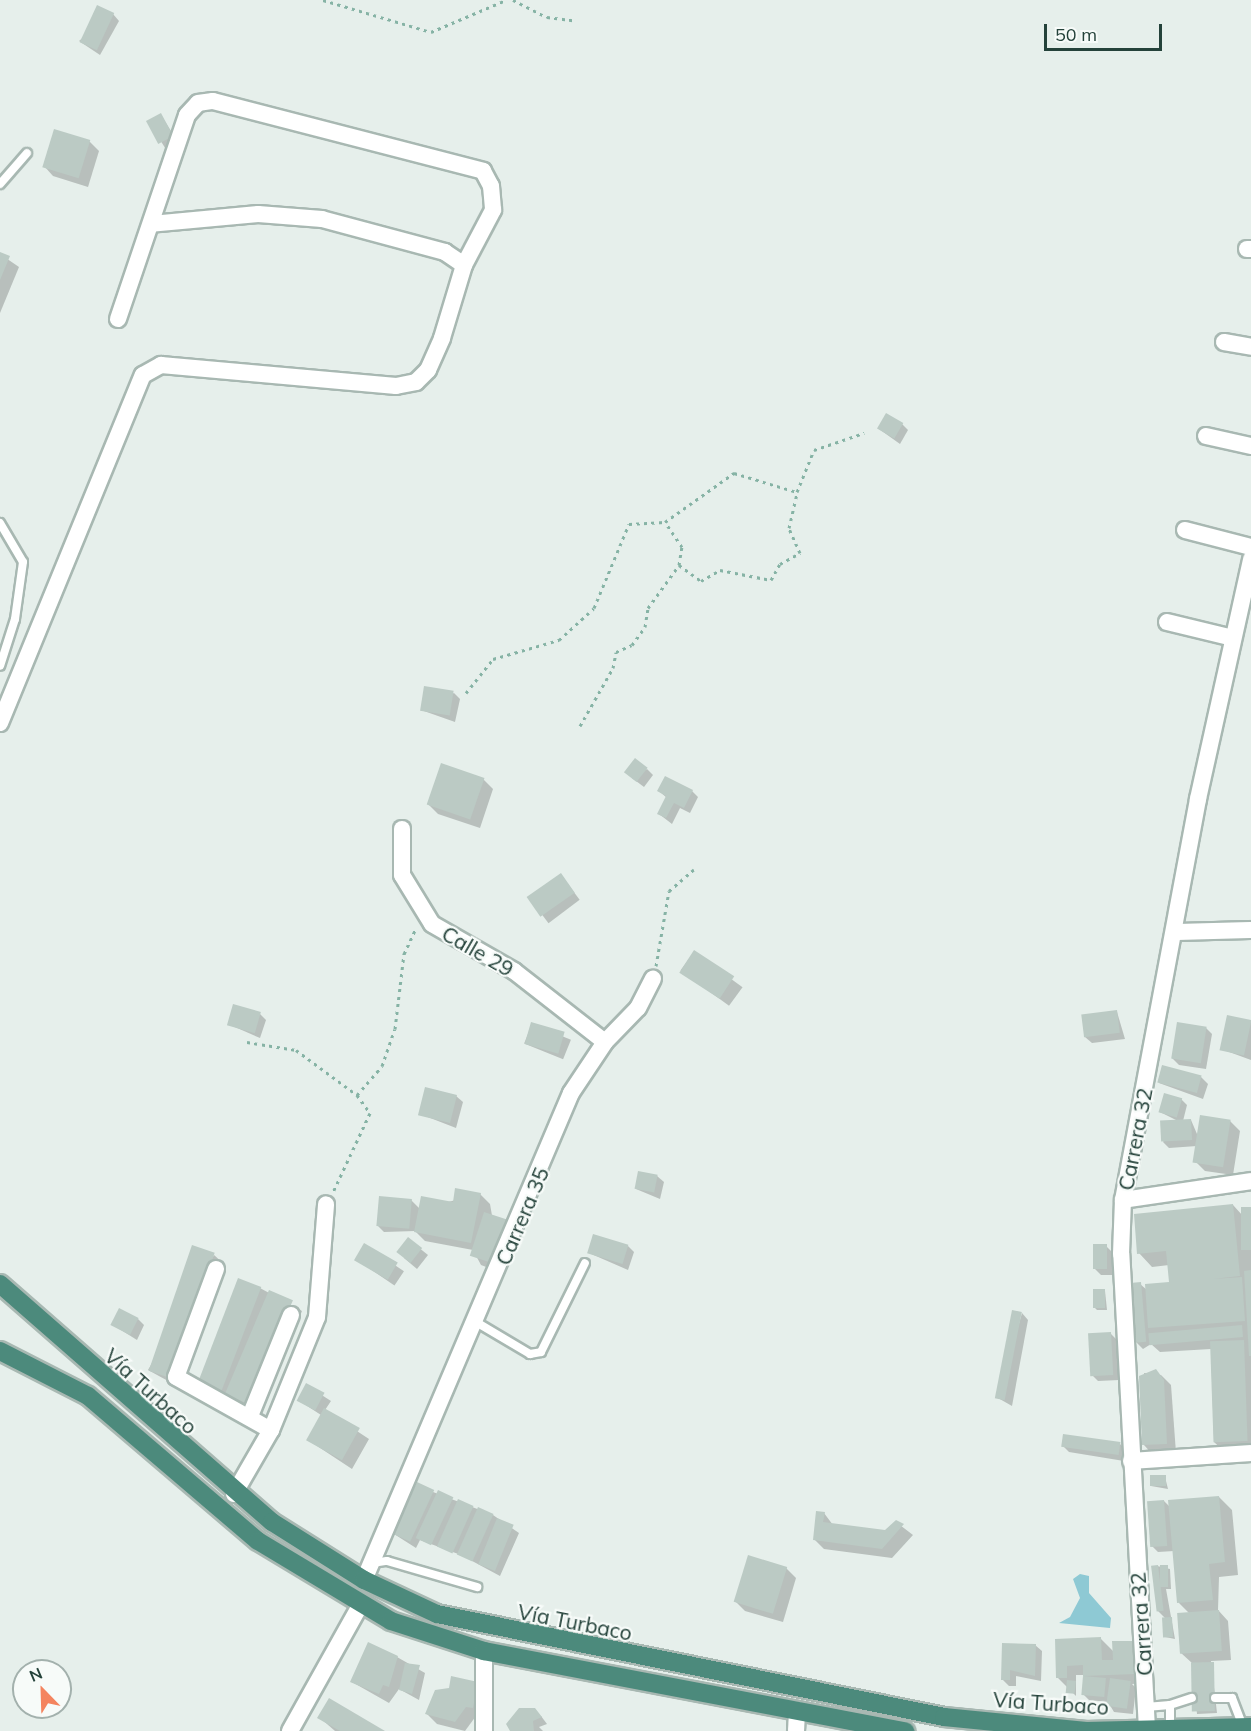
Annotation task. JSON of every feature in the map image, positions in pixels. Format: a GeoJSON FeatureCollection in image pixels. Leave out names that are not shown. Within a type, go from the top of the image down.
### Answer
{"type":"FeatureCollection","features":[{"type":"Feature","properties":{"kind":"highway","name":"Vía Turbaco"},"geometry":{"type":"LineString","coordinates":[[0,1284],[234,1494],[363,1580],[437,1614],[483,1626],[933,1715],[1086,1731],[1247,1727]]}},
{"type":"Feature","properties":{"kind":"highway","name":"Vía Turbaco"},"geometry":{"type":"LineString","coordinates":[[0,1351],[88,1396],[258,1541],[360,1606],[434,1638],[484,1652],[905,1731]]}},
{"type":"Feature","properties":{"kind":"street"},"geometry":{"type":"LineString","coordinates":[[0,723],[143,375],[161,365],[396,386],[416,382],[428,370],[442,338],[464,266],[493,210],[491,186],[483,171],[213,100],[198,103],[187,115],[118,319]]}},
{"type":"Feature","properties":{"kind":"street"},"geometry":{"type":"LineString","coordinates":[[150,224],[258,214],[322,219],[435,248],[464,266]]}},
{"type":"Feature","properties":{"kind":"street"},"geometry":{"type":"LineString","coordinates":[[1224,342],[1251,347]]}},
{"type":"Feature","properties":{"kind":"street"},"geometry":{"type":"LineString","coordinates":[[1206,436],[1251,446]]}},
{"type":"Feature","properties":{"kind":"street"},"geometry":{"type":"LineString","coordinates":[[1185,530],[1251,547]]}},
{"type":"Feature","properties":{"kind":"street","name":"Carrera 32"},"geometry":{"type":"LineString","coordinates":[[1147,1729],[1131,1461],[1124,1200],[1233,638],[1251,559]]}},
{"type":"Feature","properties":{"kind":"street"},"geometry":{"type":"LineString","coordinates":[[1167,622],[1233,638]]}},
{"type":"Feature","properties":{"kind":"street","name":"Calle 29"},"geometry":{"type":"LineString","coordinates":[[402,829],[402,874],[426,916],[514,971],[605,1042]]}},
{"type":"Feature","properties":{"kind":"street"},"geometry":{"type":"LineString","coordinates":[[1176,932],[1251,930]]}},
{"type":"Feature","properties":{"kind":"street","name":"Carrera 35"},"geometry":{"type":"LineString","coordinates":[[363,1580],[476,1322],[571,1093],[605,1042],[621,1032],[653,979]]}},
{"type":"Feature","properties":{"kind":"street"},"geometry":{"type":"LineString","coordinates":[[1124,1200],[1251,1181]]}},
{"type":"Feature","properties":{"kind":"street"},"geometry":{"type":"LineString","coordinates":[[234,1494],[271,1430],[317,1317],[326,1204]]}},
{"type":"Feature","properties":{"kind":"street"},"geometry":{"type":"LineString","coordinates":[[216,1269],[177,1377],[250,1416],[271,1430]]}},
{"type":"Feature","properties":{"kind":"street"},"geometry":{"type":"LineString","coordinates":[[250,1416],[291,1315]]}},
{"type":"Feature","properties":{"kind":"street"},"geometry":{"type":"LineString","coordinates":[[1131,1461],[1251,1453]]}},
{"type":"Feature","properties":{"kind":"street"},"geometry":{"type":"LineString","coordinates":[[290,1731],[360,1606]]}},
{"type":"Feature","properties":{"kind":"street"},"geometry":{"type":"LineString","coordinates":[[484,1652],[484,1731]]}},
{"type":"Feature","properties":{"kind":"street"},"geometry":{"type":"LineString","coordinates":[[796,1731],[797,1710]]}},
{"type":"Feature","properties":{"kind":"lane"},"geometry":{"type":"LineString","coordinates":[[0,184],[27,153]]}},
{"type":"Feature","properties":{"kind":"lane"},"geometry":{"type":"LineString","coordinates":[[0,523],[23,562],[15,619],[0,666]]}},
{"type":"Feature","properties":{"kind":"lane"},"geometry":{"type":"LineString","coordinates":[[476,1322],[530,1354],[541,1352],[585,1263]]}},
{"type":"Feature","properties":{"kind":"lane"},"geometry":{"type":"LineString","coordinates":[[371,1563],[387,1561],[477,1587]]}},
{"type":"Feature","properties":{"kind":"lane"},"geometry":{"type":"LineString","coordinates":[[1146,1707],[1170,1705],[1192,1698]]}},
{"type":"Feature","properties":{"kind":"lane"},"geometry":{"type":"LineString","coordinates":[[1215,1698],[1232,1698],[1247,1727]]}},
{"type":"Feature","properties":{"kind":"lane"},"geometry":{"type":"LineString","coordinates":[[1170,1705],[1170,1729]]}},
{"type":"Feature","properties":{"kind":"path"},"geometry":{"type":"LineString","coordinates":[[323,0],[431,32],[506,0]]}},
{"type":"Feature","properties":{"kind":"path"},"geometry":{"type":"LineString","coordinates":[[513,0],[548,17],[573,20]]}},
{"type":"Feature","properties":{"kind":"path"},"geometry":{"type":"LineString","coordinates":[[679,565],[701,581],[720,570],[771,580],[780,564],[800,553],[789,528],[796,492],[814,450],[864,433]]}},
{"type":"Feature","properties":{"kind":"path"},"geometry":{"type":"LineString","coordinates":[[466,693],[493,659],[559,640],[594,608],[629,524],[665,522],[734,473],[796,492]]}},
{"type":"Feature","properties":{"kind":"path"},"geometry":{"type":"LineString","coordinates":[[580,726],[613,668],[616,652],[632,645],[645,627],[648,608],[679,565],[682,547],[665,522]]}},
{"type":"Feature","properties":{"kind":"path"},"geometry":{"type":"LineString","coordinates":[[653,979],[669,891],[694,869]]}},
{"type":"Feature","properties":{"kind":"path"},"geometry":{"type":"LineString","coordinates":[[357,1095],[382,1066],[395,1029],[404,954],[426,916]]}},
{"type":"Feature","properties":{"kind":"path"},"geometry":{"type":"LineString","coordinates":[[247,1042],[296,1050],[357,1095],[370,1113],[326,1204]]}},
{"type":"Feature","properties":{"kind":"water"},"geometry":{"type":"Polygon","coordinates":[[[1080,1574],[1089,1576],[1089,1593],[1111,1618],[1110,1628],[1059,1623],[1070,1617],[1080,1598],[1073,1579],[1080,1574]]]}},
{"type":"Feature","properties":{"kind":"building"},"geometry":{"type":"Polygon","coordinates":[[[97,5],[114,13],[97,50],[80,42],[97,5]]]}},
{"type":"Feature","properties":{"kind":"building"},"geometry":{"type":"Polygon","coordinates":[[[161,113],[173,136],[158,144],[146,121],[161,113]]]}},
{"type":"Feature","properties":{"kind":"building"},"geometry":{"type":"Polygon","coordinates":[[[54,129],[90,140],[79,178],[42,167],[54,129]]]}},
{"type":"Feature","properties":{"kind":"building"},"geometry":{"type":"Polygon","coordinates":[[[0,252],[10,256],[0,280],[0,252]]]}},
{"type":"Feature","properties":{"kind":"building"},"geometry":{"type":"Polygon","coordinates":[[[886,413],[903,423],[894,439],[877,429],[886,413]]]}},
{"type":"Feature","properties":{"kind":"building"},"geometry":{"type":"Polygon","coordinates":[[[424,686],[454,691],[450,715],[420,711],[424,686]]]}},
{"type":"Feature","properties":{"kind":"building"},"geometry":{"type":"Polygon","coordinates":[[[635,758],[648,768],[637,782],[624,772],[635,758]]]}},
{"type":"Feature","properties":{"kind":"building"},"geometry":{"type":"Polygon","coordinates":[[[441,763],[484,778],[470,820],[427,805],[441,763]]]}},
{"type":"Feature","properties":{"kind":"building"},"geometry":{"type":"Polygon","coordinates":[[[665,776],[693,790],[684,808],[674,803],[666,818],[657,814],[666,796],[657,791],[665,776]]]}},
{"type":"Feature","properties":{"kind":"building"},"geometry":{"type":"Polygon","coordinates":[[[561,873],[575,893],[540,917],[527,897],[561,873]]]}},
{"type":"Feature","properties":{"kind":"building"},"geometry":{"type":"Polygon","coordinates":[[[694,950],[734,976],[720,999],[679,973],[694,950]]]}},
{"type":"Feature","properties":{"kind":"building"},"geometry":{"type":"Polygon","coordinates":[[[233,1004],[261,1012],[255,1033],[227,1025],[233,1004]]]}},
{"type":"Feature","properties":{"kind":"building"},"geometry":{"type":"Polygon","coordinates":[[[1117,1010],[1120,1033],[1084,1037],[1081,1014],[1117,1010]]]}},
{"type":"Feature","properties":{"kind":"building"},"geometry":{"type":"Polygon","coordinates":[[[1227,1015],[1251,1020],[1244,1055],[1220,1050],[1227,1015]]]}},
{"type":"Feature","properties":{"kind":"building"},"geometry":{"type":"Polygon","coordinates":[[[531,1022],[565,1032],[558,1054],[525,1044],[531,1022]]]}},
{"type":"Feature","properties":{"kind":"building"},"geometry":{"type":"Polygon","coordinates":[[[1177,1022],[1207,1027],[1201,1063],[1171,1059],[1177,1022]]]}},
{"type":"Feature","properties":{"kind":"building"},"geometry":{"type":"Polygon","coordinates":[[[1162,1065],[1202,1076],[1197,1093],[1157,1082],[1162,1065]]]}},
{"type":"Feature","properties":{"kind":"building"},"geometry":{"type":"Polygon","coordinates":[[[425,1087],[457,1095],[450,1123],[418,1115],[425,1087]]]}},
{"type":"Feature","properties":{"kind":"building"},"geometry":{"type":"Polygon","coordinates":[[[1164,1093],[1182,1098],[1177,1117],[1158,1112],[1164,1093]]]}},
{"type":"Feature","properties":{"kind":"building"},"geometry":{"type":"Polygon","coordinates":[[[1200,1115],[1231,1120],[1223,1167],[1192,1162],[1200,1115]]]}},
{"type":"Feature","properties":{"kind":"building"},"geometry":{"type":"Polygon","coordinates":[[[1191,1119],[1192,1140],[1161,1142],[1160,1121],[1191,1119]]]}},
{"type":"Feature","properties":{"kind":"building"},"geometry":{"type":"Polygon","coordinates":[[[638,1171],[658,1175],[654,1192],[635,1189],[638,1171]]]}},
{"type":"Feature","properties":{"kind":"building"},"geometry":{"type":"Polygon","coordinates":[[[455,1188],[481,1193],[471,1243],[414,1232],[421,1196],[453,1202],[455,1188]]]}},
{"type":"Feature","properties":{"kind":"building"},"geometry":{"type":"Polygon","coordinates":[[[379,1196],[412,1199],[409,1229],[376,1226],[379,1196]]]}},
{"type":"Feature","properties":{"kind":"building"},"geometry":{"type":"Polygon","coordinates":[[[1233,1204],[1240,1276],[1213,1279],[1242,1277],[1245,1321],[1148,1328],[1145,1284],[1169,1282],[1166,1251],[1137,1254],[1134,1214],[1233,1204]]]}},
{"type":"Feature","properties":{"kind":"building"},"geometry":{"type":"Polygon","coordinates":[[[1241,1207],[1251,1207],[1251,1250],[1241,1250],[1241,1207]]]}},
{"type":"Feature","properties":{"kind":"building"},"geometry":{"type":"Polygon","coordinates":[[[484,1212],[508,1220],[494,1263],[470,1256],[484,1212]]]}},
{"type":"Feature","properties":{"kind":"building"},"geometry":{"type":"Polygon","coordinates":[[[593,1234],[628,1245],[623,1264],[587,1253],[593,1234]]]}},
{"type":"Feature","properties":{"kind":"building"},"geometry":{"type":"Polygon","coordinates":[[[408,1237],[422,1248],[410,1263],[396,1252],[408,1237]]]}},
{"type":"Feature","properties":{"kind":"building"},"geometry":{"type":"Polygon","coordinates":[[[364,1243],[398,1262],[388,1280],[354,1260],[364,1243]]]}},
{"type":"Feature","properties":{"kind":"building"},"geometry":{"type":"Polygon","coordinates":[[[1093,1244],[1107,1244],[1107,1269],[1093,1269],[1093,1244]]]}},
{"type":"Feature","properties":{"kind":"building"},"geometry":{"type":"Polygon","coordinates":[[[192,1245],[215,1253],[171,1379],[149,1371],[192,1245]]]}},
{"type":"Feature","properties":{"kind":"building"},"geometry":{"type":"Polygon","coordinates":[[[1251,1270],[1251,1356],[1249,1356],[1244,1271],[1251,1270]]]}},
{"type":"Feature","properties":{"kind":"building"},"geometry":{"type":"Polygon","coordinates":[[[238,1278],[261,1287],[221,1392],[198,1383],[238,1278]]]}},
{"type":"Feature","properties":{"kind":"building"},"geometry":{"type":"Polygon","coordinates":[[[1141,1282],[1146,1342],[1135,1343],[1130,1283],[1141,1282]]]}},
{"type":"Feature","properties":{"kind":"building"},"geometry":{"type":"Polygon","coordinates":[[[1093,1289],[1105,1289],[1105,1308],[1093,1308],[1093,1289]]]}},
{"type":"Feature","properties":{"kind":"building"},"geometry":{"type":"Polygon","coordinates":[[[269,1290],[293,1300],[249,1404],[225,1394],[269,1290]]]}},
{"type":"Feature","properties":{"kind":"building"},"geometry":{"type":"Polygon","coordinates":[[[119,1308],[139,1318],[130,1335],[110,1325],[119,1308]]]}},
{"type":"Feature","properties":{"kind":"building"},"geometry":{"type":"Polygon","coordinates":[[[1012,1310],[1022,1312],[1005,1400],[995,1398],[1012,1310]]]}},
{"type":"Feature","properties":{"kind":"building"},"geometry":{"type":"Polygon","coordinates":[[[1242,1325],[1243,1337],[1149,1345],[1148,1333],[1242,1325]]]}},
{"type":"Feature","properties":{"kind":"building"},"geometry":{"type":"Polygon","coordinates":[[[1111,1332],[1113,1375],[1090,1376],[1088,1333],[1111,1332]]]}},
{"type":"Feature","properties":{"kind":"building"},"geometry":{"type":"Polygon","coordinates":[[[1244,1340],[1248,1441],[1214,1442],[1210,1341],[1244,1340]]]}},
{"type":"Feature","properties":{"kind":"building"},"geometry":{"type":"Polygon","coordinates":[[[1156,1369],[1164,1380],[1167,1444],[1142,1445],[1139,1376],[1156,1369]]]}},
{"type":"Feature","properties":{"kind":"building"},"geometry":{"type":"Polygon","coordinates":[[[306,1383],[325,1393],[315,1411],[297,1401],[306,1383]]]}},
{"type":"Feature","properties":{"kind":"building"},"geometry":{"type":"Polygon","coordinates":[[[324,1408],[360,1428],[342,1460],[306,1440],[324,1408]]]}},
{"type":"Feature","properties":{"kind":"building"},"geometry":{"type":"Polygon","coordinates":[[[1063,1434],[1120,1442],[1119,1455],[1061,1447],[1063,1434]]]}},
{"type":"Feature","properties":{"kind":"building"},"geometry":{"type":"Polygon","coordinates":[[[1150,1475],[1166,1475],[1166,1486],[1150,1486],[1150,1475]]]}},
{"type":"Feature","properties":{"kind":"building"},"geometry":{"type":"Polygon","coordinates":[[[417,1482],[434,1490],[410,1542],[393,1534],[417,1482]]]}},
{"type":"Feature","properties":{"kind":"building"},"geometry":{"type":"Polygon","coordinates":[[[438,1490],[453,1497],[431,1545],[416,1538],[438,1490]]]}},
{"type":"Feature","properties":{"kind":"building"},"geometry":{"type":"Polygon","coordinates":[[[1219,1496],[1225,1562],[1209,1564],[1213,1600],[1177,1603],[1168,1500],[1219,1496]]]}},
{"type":"Feature","properties":{"kind":"building"},"geometry":{"type":"Polygon","coordinates":[[[458,1499],[474,1506],[452,1553],[437,1547],[458,1499]]]}},
{"type":"Feature","properties":{"kind":"building"},"geometry":{"type":"Polygon","coordinates":[[[1164,1500],[1167,1546],[1150,1547],[1147,1501],[1164,1500]]]}},
{"type":"Feature","properties":{"kind":"building"},"geometry":{"type":"Polygon","coordinates":[[[478,1507],[494,1514],[472,1561],[457,1555],[478,1507]]]}},
{"type":"Feature","properties":{"kind":"building"},"geometry":{"type":"Polygon","coordinates":[[[816,1511],[825,1512],[823,1522],[885,1530],[896,1520],[904,1524],[882,1549],[813,1540],[816,1511]]]}},
{"type":"Feature","properties":{"kind":"building"},"geometry":{"type":"Polygon","coordinates":[[[497,1518],[514,1525],[495,1571],[478,1564],[497,1518]]]}},
{"type":"Feature","properties":{"kind":"building"},"geometry":{"type":"Polygon","coordinates":[[[748,1555],[787,1567],[773,1614],[734,1602],[748,1555]]]}},
{"type":"Feature","properties":{"kind":"building"},"geometry":{"type":"Polygon","coordinates":[[[1158,1565],[1164,1611],[1157,1612],[1151,1566],[1158,1565]]]}},
{"type":"Feature","properties":{"kind":"building"},"geometry":{"type":"Polygon","coordinates":[[[1160,1565],[1168,1565],[1168,1587],[1160,1587],[1160,1565]]]}},
{"type":"Feature","properties":{"kind":"building"},"geometry":{"type":"Polygon","coordinates":[[[1219,1610],[1222,1651],[1180,1654],[1177,1613],[1219,1610]]]}},
{"type":"Feature","properties":{"kind":"building"},"geometry":{"type":"Polygon","coordinates":[[[1172,1617],[1173,1637],[1163,1637],[1162,1618],[1172,1617]]]}},
{"type":"Feature","properties":{"kind":"building"},"geometry":{"type":"Polygon","coordinates":[[[1101,1637],[1102,1660],[1113,1660],[1112,1641],[1135,1641],[1136,1674],[1083,1676],[1083,1665],[1067,1666],[1067,1678],[1056,1678],[1055,1639],[1101,1637]]]}},
{"type":"Feature","properties":{"kind":"building"},"geometry":{"type":"Polygon","coordinates":[[[368,1642],[398,1656],[389,1687],[383,1685],[379,1694],[350,1682],[368,1642]]]}},
{"type":"Feature","properties":{"kind":"building"},"geometry":{"type":"Polygon","coordinates":[[[1002,1643],[1036,1644],[1035,1676],[1010,1670],[1010,1680],[1001,1680],[1002,1643]]]}},
{"type":"Feature","properties":{"kind":"building"},"geometry":{"type":"Polygon","coordinates":[[[1191,1662],[1214,1662],[1215,1711],[1192,1711],[1191,1662]]]}},
{"type":"Feature","properties":{"kind":"building"},"geometry":{"type":"Polygon","coordinates":[[[405,1663],[420,1665],[412,1694],[399,1690],[405,1663]]]}},
{"type":"Feature","properties":{"kind":"building"},"geometry":{"type":"Polygon","coordinates":[[[451,1676],[478,1682],[473,1708],[466,1707],[455,1722],[425,1714],[435,1690],[449,1688],[451,1676]]]}},
{"type":"Feature","properties":{"kind":"building"},"geometry":{"type":"Polygon","coordinates":[[[1083,1676],[1106,1678],[1104,1697],[1081,1695],[1083,1676]]]}},
{"type":"Feature","properties":{"kind":"building"},"geometry":{"type":"Polygon","coordinates":[[[1110,1678],[1131,1681],[1127,1709],[1106,1706],[1110,1678]]]}},
{"type":"Feature","properties":{"kind":"building"},"geometry":{"type":"Polygon","coordinates":[[[1067,1680],[1076,1681],[1075,1694],[1066,1693],[1067,1680]]]}},
{"type":"Feature","properties":{"kind":"building"},"geometry":{"type":"Polygon","coordinates":[[[329,1698],[385,1731],[340,1731],[317,1718],[329,1698]]]}},
{"type":"Feature","properties":{"kind":"building"},"geometry":{"type":"Polygon","coordinates":[[[519,1708],[535,1708],[542,1717],[533,1721],[534,1731],[510,1731],[506,1724],[519,1708]]]}}]}
